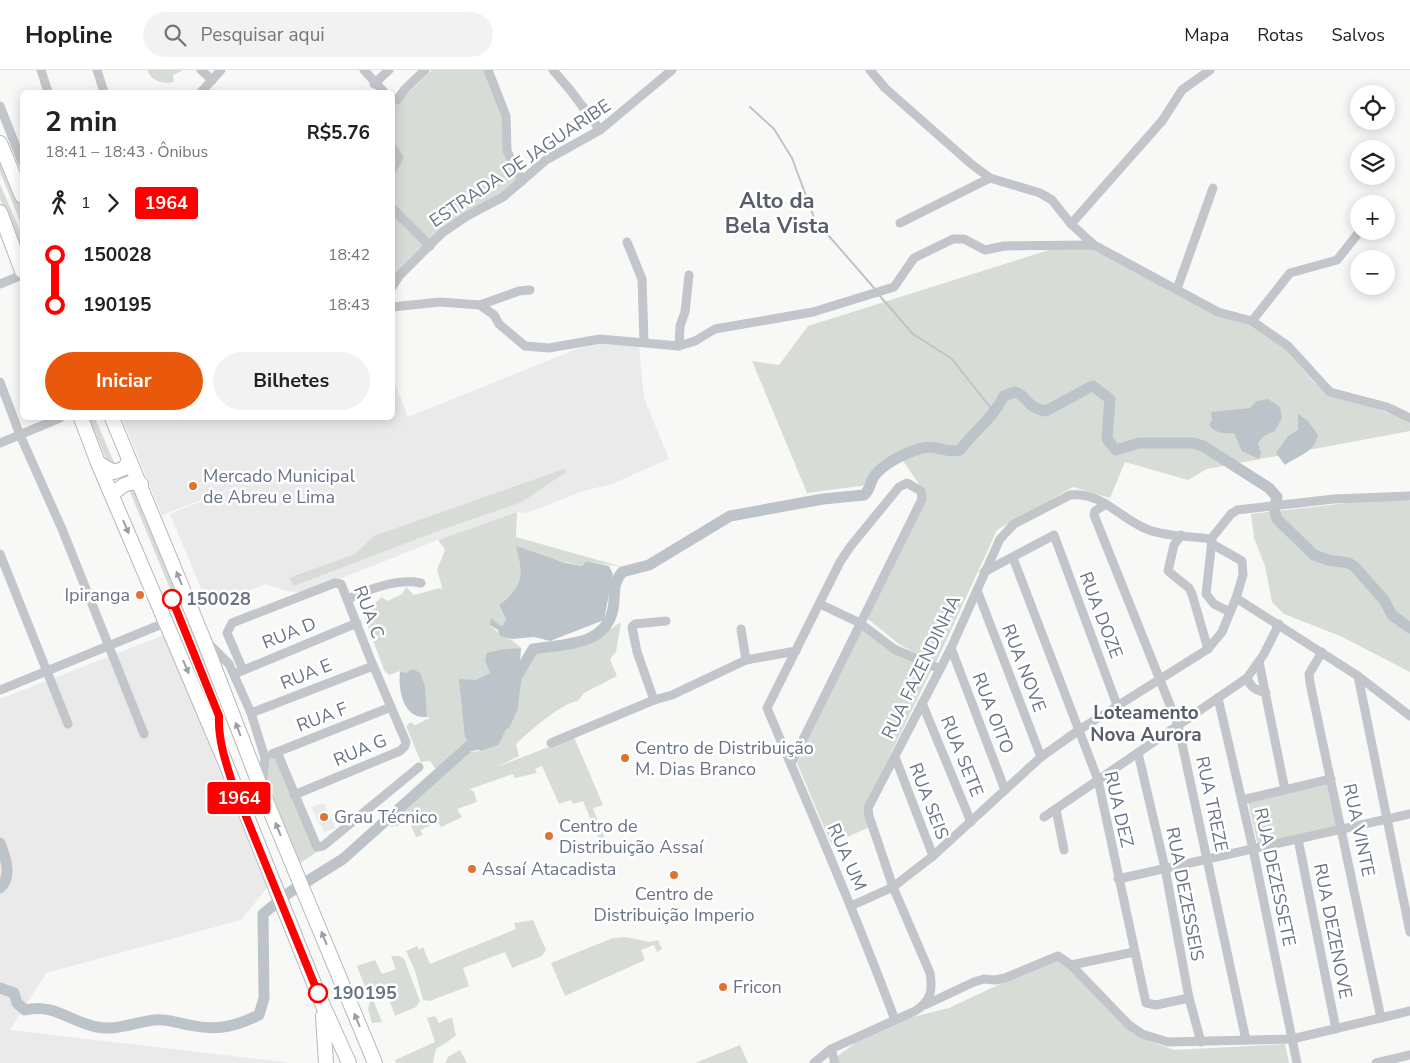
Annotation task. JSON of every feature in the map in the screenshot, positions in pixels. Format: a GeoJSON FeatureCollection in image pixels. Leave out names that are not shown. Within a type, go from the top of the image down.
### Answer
{"type":"FeatureCollection","features":[{"type":"Feature","properties":{"kind":"highway"},"geometry":{"type":"LineString","coordinates":[[0,143],[20,191]]}},
{"type":"Feature","properties":{"kind":"highway"},"geometry":{"type":"LineString","coordinates":[[0,212],[20,261]]}},
{"type":"Feature","properties":{"kind":"highway"},"geometry":{"type":"LineString","coordinates":[[82,420],[98,463],[224,759],[321,1001],[349,1063]]}},
{"type":"Feature","properties":{"kind":"highway"},"geometry":{"type":"LineString","coordinates":[[113,420],[141,484],[262,791],[309,900],[375,1063]]}},
{"type":"Feature","properties":{"kind":"highway"},"geometry":{"type":"LineString","coordinates":[[98,463],[114,472],[125,468],[129,460]]}},
{"type":"Feature","properties":{"kind":"highway"},"geometry":{"type":"LineString","coordinates":[[112,495],[125,485],[134,482],[141,484]]}},
{"type":"Feature","properties":{"kind":"highway"},"geometry":{"type":"LineString","coordinates":[[224,759],[233,750],[246,750]]}},
{"type":"Feature","properties":{"kind":"highway"},"geometry":{"type":"LineString","coordinates":[[321,1001],[326,1063]]}},
{"type":"Feature","properties":{"kind":"street"},"geometry":{"type":"LineString","coordinates":[[41,70],[47,90]]}},
{"type":"Feature","properties":{"kind":"street"},"geometry":{"type":"LineString","coordinates":[[97,70],[103,90]]}},
{"type":"Feature","properties":{"kind":"street"},"geometry":{"type":"LineString","coordinates":[[201,70],[212,80]]}},
{"type":"Feature","properties":{"kind":"street"},"geometry":{"type":"LineString","coordinates":[[203,90],[221,70]]}},
{"type":"Feature","properties":{"kind":"street"},"geometry":{"type":"LineString","coordinates":[[374,84],[389,70]]}},
{"type":"Feature","properties":{"kind":"street"},"geometry":{"type":"LineString","coordinates":[[395,100],[397,100],[405,89],[425,70]]}},
{"type":"Feature","properties":{"kind":"street"},"geometry":{"type":"LineString","coordinates":[[488,70],[497,88],[507,122],[507,151],[522,181]]}},
{"type":"Feature","properties":{"kind":"street"},"geometry":{"type":"LineString","coordinates":[[553,70],[571,90],[600,130]]}},
{"type":"Feature","properties":{"kind":"street","name":"ESTRADA DE JAGUARIBE"},"geometry":{"type":"LineString","coordinates":[[395,282],[399,276],[453,224],[504,198],[546,160],[600,130],[672,70]]}},
{"type":"Feature","properties":{"kind":"street"},"geometry":{"type":"LineString","coordinates":[[870,70],[892,94],[970,163],[990,178],[1040,193],[1052,200],[1071,224],[1094,245],[1218,312],[1252,321],[1288,346],[1330,392],[1387,407],[1410,418]]}},
{"type":"Feature","properties":{"kind":"street"},"geometry":{"type":"LineString","coordinates":[[1071,224],[1162,122],[1182,90],[1210,70]]}},
{"type":"Feature","properties":{"kind":"street"},"geometry":{"type":"LineString","coordinates":[[366,71],[374,84],[382,90]]}},
{"type":"Feature","properties":{"kind":"street"},"geometry":{"type":"LineString","coordinates":[[0,106],[20,157]]}},
{"type":"Feature","properties":{"kind":"street"},"geometry":{"type":"LineString","coordinates":[[395,152],[399,158],[395,165]]}},
{"type":"Feature","properties":{"kind":"street"},"geometry":{"type":"LineString","coordinates":[[900,223],[990,178]]}},
{"type":"Feature","properties":{"kind":"street"},"geometry":{"type":"LineString","coordinates":[[1177,289],[1213,188]]}},
{"type":"Feature","properties":{"kind":"street"},"geometry":{"type":"LineString","coordinates":[[395,211],[430,246]]}},
{"type":"Feature","properties":{"kind":"street"},"geometry":{"type":"LineString","coordinates":[[480,305],[494,315],[499,324],[525,346],[549,348],[600,339],[679,346],[695,341],[715,329],[812,312],[894,287],[914,258],[953,238],[964,239],[984,250],[1004,246],[1094,245]]}},
{"type":"Feature","properties":{"kind":"street"},"geometry":{"type":"LineString","coordinates":[[1252,321],[1290,273],[1337,260],[1353,240]]}},
{"type":"Feature","properties":{"kind":"street"},"geometry":{"type":"LineString","coordinates":[[627,242],[642,279],[644,342]]}},
{"type":"Feature","properties":{"kind":"street"},"geometry":{"type":"LineString","coordinates":[[0,284],[20,264]]}},
{"type":"Feature","properties":{"kind":"street"},"geometry":{"type":"LineString","coordinates":[[679,346],[680,326],[685,312],[689,274]]}},
{"type":"Feature","properties":{"kind":"street"},"geometry":{"type":"LineString","coordinates":[[395,307],[440,302],[480,305],[519,291],[530,290]]}},
{"type":"Feature","properties":{"kind":"street"},"geometry":{"type":"LineString","coordinates":[[0,382],[20,435],[62,529],[144,734]]}},
{"type":"Feature","properties":{"kind":"street"},"geometry":{"type":"LineString","coordinates":[[0,443],[55,420]]}},
{"type":"Feature","properties":{"kind":"street"},"geometry":{"type":"LineString","coordinates":[[551,742],[654,700],[672,695],[746,660],[796,651],[850,546],[902,484],[913,486],[921,491],[922,499],[791,764]]}},
{"type":"Feature","properties":{"kind":"street"},"geometry":{"type":"LineString","coordinates":[[1230,612],[1214,604],[1206,594],[1212,541],[1231,514],[1237,510],[1395,494],[1410,496]]}},
{"type":"Feature","properties":{"kind":"street","name":"RUA FAZENDINHA"},"geometry":{"type":"LineString","coordinates":[[925,1005],[930,996],[932,986],[930,973],[893,886],[868,808],[951,648],[984,572],[1006,530],[1070,495],[1090,496],[1106,504]]}},
{"type":"Feature","properties":{"kind":"street"},"geometry":{"type":"LineString","coordinates":[[851,906],[893,886],[933,856],[1041,757],[1117,705],[1208,649],[1222,632],[1243,575],[1242,561],[1212,541],[1150,531],[1106,504]]}},
{"type":"Feature","properties":{"kind":"street","name":"RUA TREZE"},"geometry":{"type":"LineString","coordinates":[[1106,504],[1095,511],[1094,515],[1178,725],[1246,1040]]}},
{"type":"Feature","properties":{"kind":"street"},"geometry":{"type":"LineString","coordinates":[[1181,535],[1174,544],[1168,570],[1189,588],[1208,649]]}},
{"type":"Feature","properties":{"kind":"street","name":"RUA DOZE"},"geometry":{"type":"LineString","coordinates":[[1013,558],[1054,536],[1117,705]]}},
{"type":"Feature","properties":{"kind":"street"},"geometry":{"type":"LineString","coordinates":[[0,554],[68,724]]}},
{"type":"Feature","properties":{"kind":"street"},"geometry":{"type":"LineString","coordinates":[[984,572],[1013,558]]}},
{"type":"Feature","properties":{"kind":"street","name":"RUA DEZ"},"geometry":{"type":"LineString","coordinates":[[1013,558],[1098,780],[1146,1003],[1156,1005],[1189,998]]}},
{"type":"Feature","properties":{"kind":"street"},"geometry":{"type":"LineString","coordinates":[[348,599],[404,582],[421,583]]}},
{"type":"Feature","properties":{"kind":"street","name":"RUA C"},"geometry":{"type":"LineString","coordinates":[[243,670],[227,633],[232,623],[335,583],[341,584],[348,599],[371,662]]}},
{"type":"Feature","properties":{"kind":"street","name":"RUA NOVE"},"geometry":{"type":"LineString","coordinates":[[977,590],[1041,757]]}},
{"type":"Feature","properties":{"kind":"street"},"geometry":{"type":"LineString","coordinates":[[1236,598],[1358,676],[1410,716]]}},
{"type":"Feature","properties":{"kind":"street"},"geometry":{"type":"LineString","coordinates":[[820,604],[860,623],[894,649],[940,669]]}},
{"type":"Feature","properties":{"kind":"street"},"geometry":{"type":"LineString","coordinates":[[654,700],[637,652],[632,627],[640,623],[666,621]]}},
{"type":"Feature","properties":{"kind":"street"},"geometry":{"type":"LineString","coordinates":[[0,690],[167,622]]}},
{"type":"Feature","properties":{"kind":"street","name":"RUA D"},"geometry":{"type":"LineString","coordinates":[[234,674],[357,623]]}},
{"type":"Feature","properties":{"kind":"street"},"geometry":{"type":"LineString","coordinates":[[1044,817],[1247,678],[1259,662],[1279,624]]}},
{"type":"Feature","properties":{"kind":"street"},"geometry":{"type":"LineString","coordinates":[[740,629],[746,660]]}},
{"type":"Feature","properties":{"kind":"street"},"geometry":{"type":"LineString","coordinates":[[203,638],[225,659],[234,674],[250,713],[265,758],[262,791]]}},
{"type":"Feature","properties":{"kind":"street","name":"RUA OITO"},"geometry":{"type":"LineString","coordinates":[[951,648],[1005,790]]}},
{"type":"Feature","properties":{"kind":"street","name":"RUA UM"},"geometry":{"type":"LineString","coordinates":[[796,651],[767,708],[851,906],[895,1020]]}},
{"type":"Feature","properties":{"kind":"street","name":"RUA VINTE"},"geometry":{"type":"LineString","coordinates":[[1322,652],[1311,670],[1310,678],[1381,1018]]}},
{"type":"Feature","properties":{"kind":"street","name":"RUA G"},"geometry":{"type":"LineString","coordinates":[[294,795],[403,750],[406,742],[371,662]]}},
{"type":"Feature","properties":{"kind":"street","name":"RUA E"},"geometry":{"type":"LineString","coordinates":[[250,713],[371,662]]}},
{"type":"Feature","properties":{"kind":"street"},"geometry":{"type":"LineString","coordinates":[[1259,662],[1285,790]]}},
{"type":"Feature","properties":{"kind":"street"},"geometry":{"type":"LineString","coordinates":[[1358,676],[1410,932]]}},
{"type":"Feature","properties":{"kind":"street"},"geometry":{"type":"LineString","coordinates":[[1247,678],[1250,685],[1256,690],[1266,693]]}},
{"type":"Feature","properties":{"kind":"street","name":"RUA DEZESSETE"},"geometry":{"type":"LineString","coordinates":[[1218,698],[1253,849],[1297,1063]]}},
{"type":"Feature","properties":{"kind":"street","name":"RUA SETE"},"geometry":{"type":"LineString","coordinates":[[922,703],[971,822]]}},
{"type":"Feature","properties":{"kind":"street","name":"RUA F"},"geometry":{"type":"LineString","coordinates":[[265,758],[391,708]]}},
{"type":"Feature","properties":{"kind":"street"},"geometry":{"type":"LineString","coordinates":[[277,752],[317,847],[322,846],[419,767]]}},
{"type":"Feature","properties":{"kind":"street","name":"RUA DEZESSEIS"},"geometry":{"type":"LineString","coordinates":[[1138,753],[1165,868],[1189,998],[1201,1042]]}},
{"type":"Feature","properties":{"kind":"street","name":"RUA SEIS"},"geometry":{"type":"LineString","coordinates":[[895,757],[933,856]]}},
{"type":"Feature","properties":{"kind":"street"},"geometry":{"type":"LineString","coordinates":[[1242,800],[1331,779]]}},
{"type":"Feature","properties":{"kind":"street"},"geometry":{"type":"LineString","coordinates":[[1056,809],[1064,850]]}},
{"type":"Feature","properties":{"kind":"street"},"geometry":{"type":"LineString","coordinates":[[1118,879],[1410,814]]}},
{"type":"Feature","properties":{"kind":"street","name":"RUA DEZENOVE"},"geometry":{"type":"LineString","coordinates":[[1298,839],[1336,1029]]}},
{"type":"Feature","properties":{"kind":"street"},"geometry":{"type":"LineString","coordinates":[[1071,965],[1134,952]]}},
{"type":"Feature","properties":{"kind":"street"},"geometry":{"type":"LineString","coordinates":[[814,1063],[831,1049],[974,982],[984,979],[999,980],[1058,956],[1071,965],[1129,1025],[1142,1034],[1168,1042],[1292,1039],[1410,1011]]}},
{"type":"Feature","properties":{"kind":"street"},"geometry":{"type":"LineString","coordinates":[[831,1049],[836,1063]]}},
{"type":"Feature","properties":{"kind":"street"},"geometry":{"type":"LineString","coordinates":[[1376,1063],[1410,1055]]}},
{"type":"Feature","properties":{"kind":"shaded area"},"geometry":{"type":"Polygon","coordinates":[[[147,70],[182,71],[173,75],[174,82],[166,83],[155,80],[147,70]]]}},
{"type":"Feature","properties":{"kind":"shaded area"},"geometry":{"type":"Polygon","coordinates":[[[432,70],[485,70],[503,121],[504,152],[521,179],[499,197],[452,222],[395,285],[395,98],[408,93],[432,70]]]}},
{"type":"Feature","properties":{"kind":"shaded area"},"geometry":{"type":"Polygon","coordinates":[[[0,152],[20,201],[20,221],[0,172],[0,152]]]}},
{"type":"Feature","properties":{"kind":"shaded area"},"geometry":{"type":"Polygon","coordinates":[[[0,184],[20,230],[20,247],[0,199],[0,184]]]}},
{"type":"Feature","properties":{"kind":"shaded area"},"geometry":{"type":"Polygon","coordinates":[[[1090,248],[1249,322],[1275,338],[1315,383],[1329,393],[1410,420],[1410,431],[1207,469],[1188,480],[1125,462],[1110,498],[1073,487],[997,530],[935,665],[899,644],[864,616],[926,494],[901,458],[868,485],[807,493],[752,361],[779,365],[808,326],[1052,249],[1090,248]]]}},
{"type":"Feature","properties":{"kind":"shaded area"},"geometry":{"type":"Polygon","coordinates":[[[597,341],[639,347],[644,398],[669,459],[612,484],[583,491],[538,509],[524,513],[517,512],[438,540],[304,593],[286,591],[266,584],[218,602],[207,603],[170,514],[253,480],[162,515],[123,420],[395,420],[395,383],[408,417],[597,341]]]}},
{"type":"Feature","properties":{"kind":"shaded area"},"geometry":{"type":"Polygon","coordinates":[[[1268,399],[1280,407],[1282,418],[1275,431],[1264,436],[1258,443],[1261,453],[1259,459],[1242,451],[1234,433],[1220,432],[1214,430],[1209,425],[1212,420],[1211,412],[1250,408],[1257,401],[1268,399]]]}},
{"type":"Feature","properties":{"kind":"shaded area"},"geometry":{"type":"Polygon","coordinates":[[[1298,414],[1308,421],[1318,435],[1309,450],[1285,465],[1276,453],[1288,436],[1298,430],[1298,414]]]}},
{"type":"Feature","properties":{"kind":"shaded area"},"geometry":{"type":"Polygon","coordinates":[[[90,420],[96,420],[117,469],[108,464],[90,420]]]}},
{"type":"Feature","properties":{"kind":"shaded area"},"geometry":{"type":"Polygon","coordinates":[[[564,469],[566,472],[522,502],[435,532],[294,586],[289,578],[355,554],[374,536],[564,469]]]}},
{"type":"Feature","properties":{"kind":"shaded area"},"geometry":{"type":"Polygon","coordinates":[[[128,487],[137,487],[189,608],[180,613],[128,487]]]}},
{"type":"Feature","properties":{"kind":"shaded area"},"geometry":{"type":"Polygon","coordinates":[[[1365,501],[1410,501],[1410,672],[1340,636],[1284,614],[1272,602],[1265,566],[1254,538],[1251,514],[1365,501]]]}},
{"type":"Feature","properties":{"kind":"shaded area"},"geometry":{"type":"Polygon","coordinates":[[[517,512],[516,537],[623,567],[586,561],[582,566],[545,557],[522,570],[518,588],[499,605],[506,619],[502,627],[490,625],[521,648],[486,653],[485,661],[490,673],[475,680],[465,738],[474,746],[469,746],[437,771],[430,761],[421,762],[406,726],[411,722],[415,725],[430,718],[427,717],[426,708],[406,673],[400,671],[389,675],[384,670],[363,613],[382,597],[387,601],[402,594],[406,587],[414,595],[440,588],[443,590],[437,570],[445,550],[438,540],[517,512]]]}},
{"type":"Feature","properties":{"kind":"shaded area"},"geometry":{"type":"Polygon","coordinates":[[[516,546],[566,563],[582,566],[586,561],[609,566],[613,574],[604,620],[550,641],[534,637],[512,639],[500,636],[498,630],[490,625],[491,618],[502,627],[506,619],[499,605],[513,592],[520,579],[521,573],[516,546]]]}},
{"type":"Feature","properties":{"kind":"shaded area"},"geometry":{"type":"Polygon","coordinates":[[[192,615],[225,711],[208,680],[183,618],[192,615]]]}},
{"type":"Feature","properties":{"kind":"shaded area"},"geometry":{"type":"Polygon","coordinates":[[[621,622],[616,652],[610,659],[617,676],[584,693],[578,701],[563,707],[546,718],[516,744],[519,756],[497,767],[574,737],[603,805],[593,808],[608,847],[603,849],[583,801],[573,804],[571,800],[559,804],[542,766],[535,769],[537,773],[515,778],[513,774],[470,789],[474,792],[477,802],[457,809],[462,817],[441,827],[438,822],[420,830],[423,835],[416,837],[409,821],[412,817],[401,825],[390,827],[392,820],[468,752],[480,751],[507,729],[519,674],[531,653],[559,651],[579,646],[598,637],[621,622]]]}},
{"type":"Feature","properties":{"kind":"shaded area"},"geometry":{"type":"Polygon","coordinates":[[[861,628],[932,669],[864,808],[870,827],[831,844],[797,763],[861,628]]]}},
{"type":"Feature","properties":{"kind":"shaded area"},"geometry":{"type":"Polygon","coordinates":[[[164,635],[267,888],[241,920],[46,973],[10,1030],[292,1063],[0,1063],[0,699],[164,635]]]}},
{"type":"Feature","properties":{"kind":"shaded area"},"geometry":{"type":"Polygon","coordinates":[[[521,648],[517,686],[512,711],[504,734],[498,745],[480,751],[465,738],[459,679],[475,680],[490,673],[485,661],[486,653],[521,648]]]}},
{"type":"Feature","properties":{"kind":"shaded area"},"geometry":{"type":"Polygon","coordinates":[[[413,669],[420,673],[425,686],[427,717],[419,716],[407,709],[401,695],[400,671],[406,673],[413,669]]]}},
{"type":"Feature","properties":{"kind":"shaded area"},"geometry":{"type":"Polygon","coordinates":[[[280,751],[320,850],[297,865],[266,788],[266,757],[280,751]]]}},
{"type":"Feature","properties":{"kind":"shaded area"},"geometry":{"type":"Polygon","coordinates":[[[1327,785],[1337,828],[1258,846],[1248,802],[1327,785]]]}},
{"type":"Feature","properties":{"kind":"shaded area","name":"Grau Técnico"},"geometry":{"type":"Polygon","coordinates":[[[324,803],[336,828],[324,832],[311,807],[324,803]]]}},
{"type":"Feature","properties":{"kind":"shaded area"},"geometry":{"type":"Polygon","coordinates":[[[533,920],[546,950],[542,956],[512,968],[505,952],[463,968],[469,986],[430,1001],[423,1000],[415,971],[406,951],[417,946],[419,950],[423,947],[430,964],[516,929],[514,923],[533,920]]]}},
{"type":"Feature","properties":{"kind":"shaded area"},"geometry":{"type":"Polygon","coordinates":[[[625,937],[650,942],[658,940],[662,949],[657,952],[654,945],[641,950],[645,960],[565,996],[551,963],[613,938],[625,937]]]}},
{"type":"Feature","properties":{"kind":"shaded area"},"geometry":{"type":"Polygon","coordinates":[[[391,956],[399,956],[404,959],[420,1001],[416,1007],[395,1016],[384,985],[377,988],[377,992],[371,995],[382,1022],[372,1023],[368,1009],[370,1000],[357,966],[375,960],[382,974],[396,969],[391,956]]]}},
{"type":"Feature","properties":{"kind":"shaded area"},"geometry":{"type":"Polygon","coordinates":[[[1051,960],[1063,962],[1124,1026],[1139,1037],[1174,1050],[1285,1044],[1289,1063],[828,1063],[880,1025],[949,1008],[1051,960]]]}},
{"type":"Feature","properties":{"kind":"shaded area"},"geometry":{"type":"Polygon","coordinates":[[[435,1016],[439,1023],[452,1017],[456,1036],[436,1049],[433,1063],[396,1063],[395,1060],[435,1042],[427,1018],[435,1016]]]}},
{"type":"Feature","properties":{"kind":"shaded area"},"geometry":{"type":"Polygon","coordinates":[[[740,1045],[748,1063],[695,1063],[740,1045]]]}},
{"type":"Feature","properties":{"kind":"shaded area"},"geometry":{"type":"Polygon","coordinates":[[[460,1050],[467,1063],[445,1063],[448,1057],[460,1050]]]}},
{"type":"Feature","properties":{"kind":"waterway"},"geometry":{"type":"LineString","coordinates":[[750,107],[774,129],[792,158],[815,220],[875,289]]}},
{"type":"Feature","properties":{"kind":"waterway"},"geometry":{"type":"LineString","coordinates":[[879,295],[913,334],[952,359],[994,412]]}},
{"type":"Feature","properties":{"kind":"waterway"},"geometry":{"type":"LineString","coordinates":[[505,724],[512,709],[516,678],[533,649],[581,641],[601,631],[613,609],[615,586],[622,572],[649,565],[730,516],[823,499],[864,495],[873,477],[890,462],[903,455],[927,447],[951,451],[960,450],[995,411],[1004,396],[1015,392],[1023,396],[1034,407],[1046,411],[1093,386],[1110,399],[1107,439],[1116,450],[1139,443],[1193,443],[1203,446],[1269,488],[1277,497],[1274,509],[1277,519],[1314,555],[1328,560],[1349,563],[1355,567],[1384,600],[1392,615],[1410,628]]}},
{"type":"Feature","properties":{"kind":"waterway"},"geometry":{"type":"LineString","coordinates":[[0,988],[14,993],[17,1003],[25,1010],[45,1009],[54,1011],[87,1025],[104,1028],[158,1020],[216,1028],[233,1025],[259,1015],[264,998],[263,914],[290,892],[343,859],[469,746],[488,742]]}},
{"type":"Feature","properties":{"kind":"waterway"},"geometry":{"type":"LineString","coordinates":[[0,843],[7,866],[6,878],[0,888]]}},
{"type":"Feature","properties":{"kind":"waterway"},"geometry":{"type":"LineString","coordinates":[[0,993],[5,991]]}},
{"type":"Feature","properties":{"kind":"bus line","name":"1964"},"geometry":{"type":"LineString","coordinates":[[172,599],[219,716],[218,728],[224,759],[232,782],[318,993]]}},
{"type":"Feature","properties":{"kind":"place","name":"Mercado Municipal de Abreu e Lima"},"geometry":{"type":"Point","coordinates":[193,486]}},
{"type":"Feature","properties":{"kind":"place","name":"Ipiranga"},"geometry":{"type":"Point","coordinates":[140,595]}},
{"type":"Feature","properties":{"kind":"place","name":"150028"},"geometry":{"type":"Point","coordinates":[172,599]}},
{"type":"Feature","properties":{"kind":"place","name":"Centro de Distribuição M. Dias Branco"},"geometry":{"type":"Point","coordinates":[625,758]}},
{"type":"Feature","properties":{"kind":"place","name":"Grau Técnico"},"geometry":{"type":"Point","coordinates":[324,817]}},
{"type":"Feature","properties":{"kind":"place","name":"Centro de Distribuição Assaí"},"geometry":{"type":"Point","coordinates":[549,836]}},
{"type":"Feature","properties":{"kind":"place","name":"Assaí Atacadista"},"geometry":{"type":"Point","coordinates":[472,869]}},
{"type":"Feature","properties":{"kind":"place","name":"Centro de Distribuição Imperio"},"geometry":{"type":"Point","coordinates":[674,875]}},
{"type":"Feature","properties":{"kind":"place","name":"Fricon"},"geometry":{"type":"Point","coordinates":[723,987]}},
{"type":"Feature","properties":{"kind":"place","name":"190195"},"geometry":{"type":"Point","coordinates":[318,993]}},
{"type":"Feature","properties":{"kind":"district","name":"Alto da Bela Vista"},"geometry":{"type":"Point","coordinates":[777,214]}},
{"type":"Feature","properties":{"kind":"district","name":"Loteamento Nova Aurora"},"geometry":{"type":"Point","coordinates":[1146,724]}}]}
